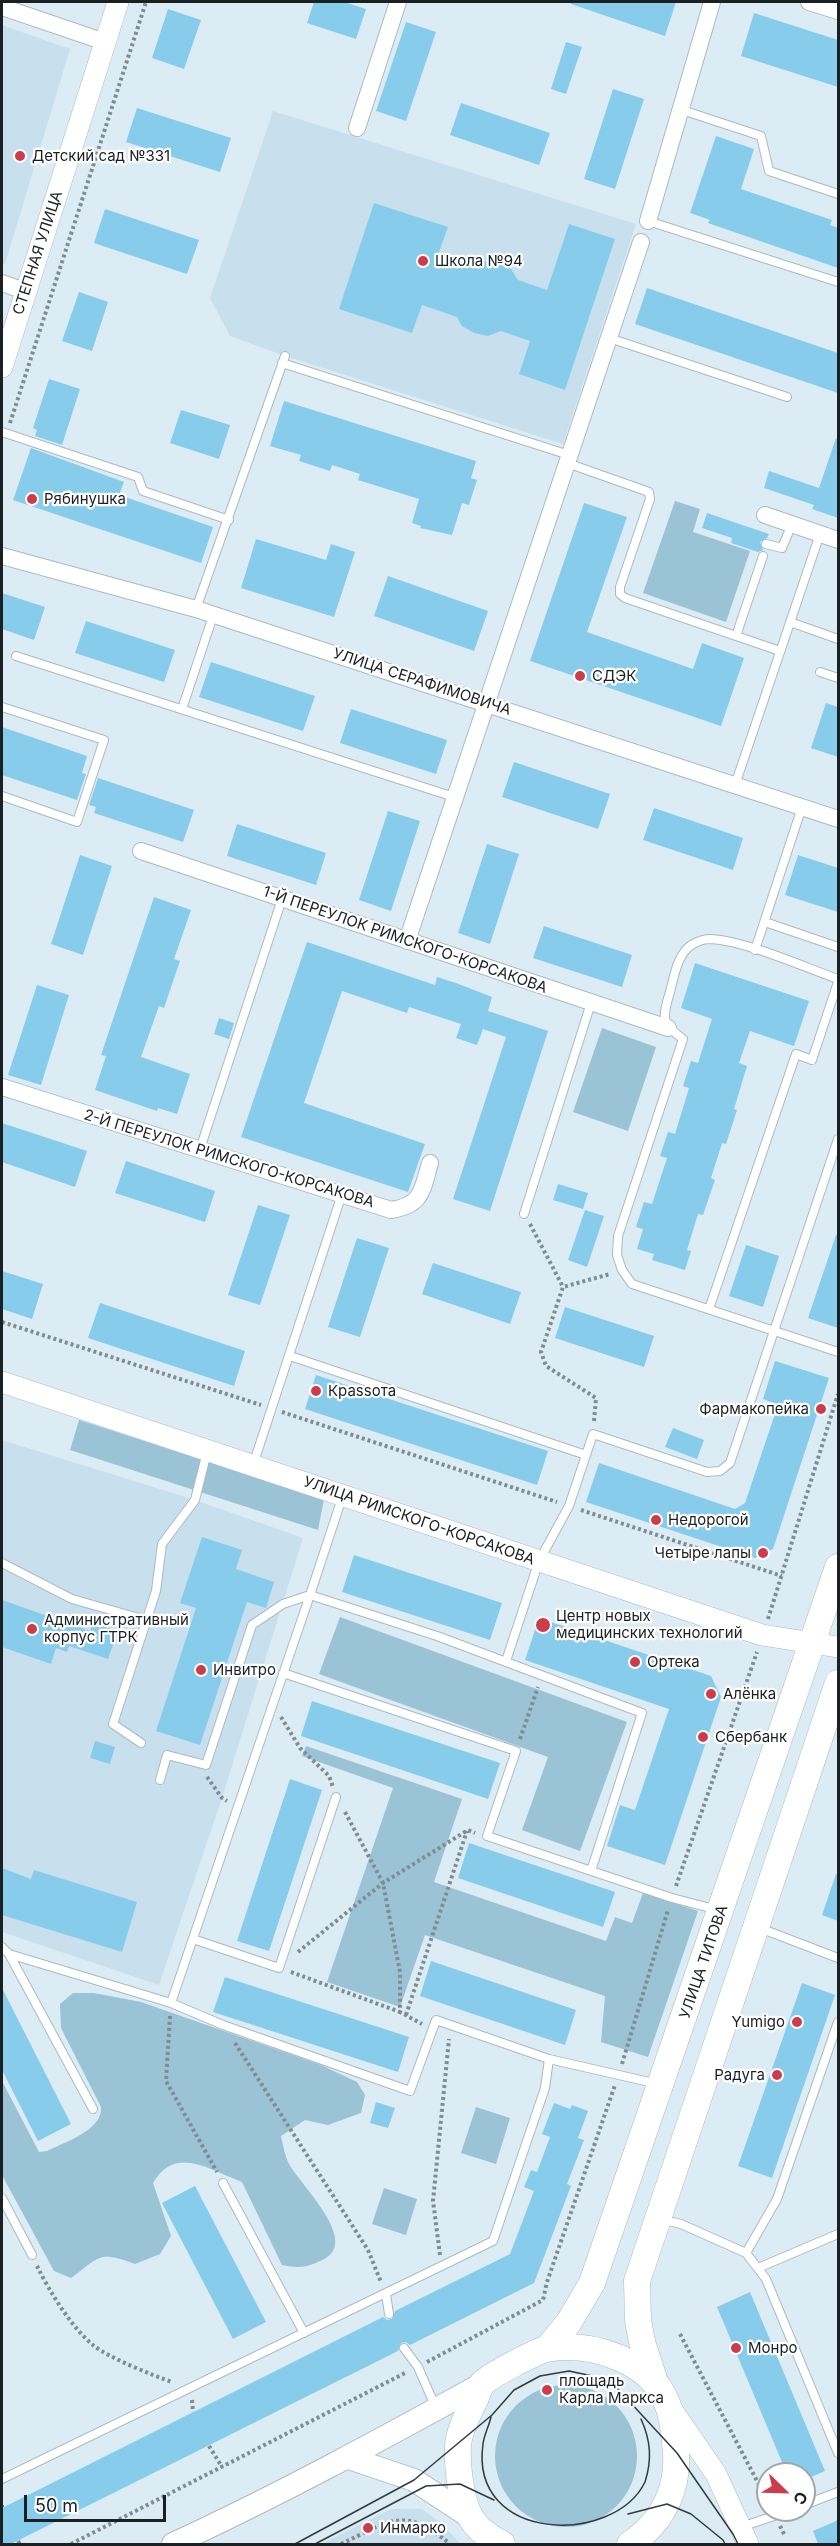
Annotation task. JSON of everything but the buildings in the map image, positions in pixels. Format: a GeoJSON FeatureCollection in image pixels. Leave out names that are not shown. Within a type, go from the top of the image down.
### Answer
{"type":"FeatureCollection","features":[{"type":"Feature","properties":{"kind":"main road","name":"УЛИЦА ТИТОВА"},"geometry":{"type":"LineString","coordinates":[[548,2348],[569,2322],[592,2283],[662,2085],[838,1566]]}},
{"type":"Feature","properties":{"kind":"main road"},"geometry":{"type":"LineString","coordinates":[[638,2543],[667,2504],[675,2481],[676,2452],[662,2394],[638,2320],[638,2281],[838,1683]]}},
{"type":"Feature","properties":{"kind":"main road"},"geometry":{"type":"LineString","coordinates":[[173,2544],[259,2504],[349,2458],[482,2384],[515,2363],[548,2348],[573,2347],[600,2351],[632,2365],[662,2394]]}},
{"type":"Feature","properties":{"kind":"main road"},"geometry":{"type":"LineString","coordinates":[[482,2384],[468,2413],[458,2445],[460,2484],[485,2535]]}},
{"type":"Feature","properties":{"kind":"main road"},"geometry":{"type":"LineString","coordinates":[[349,2458],[414,2480],[485,2535]]}},
{"type":"Feature","properties":{"kind":"street","name":"СТЕПНАЯ УЛИЦА"},"geometry":{"type":"LineString","coordinates":[[2,367],[118,2]]}},
{"type":"Feature","properties":{"kind":"street"},"geometry":{"type":"LineString","coordinates":[[357,128],[398,2]]}},
{"type":"Feature","properties":{"kind":"street"},"geometry":{"type":"LineString","coordinates":[[648,221],[678,109],[712,2]]}},
{"type":"Feature","properties":{"kind":"street"},"geometry":{"type":"LineString","coordinates":[[809,2],[838,11]]}},
{"type":"Feature","properties":{"kind":"street"},"geometry":{"type":"LineString","coordinates":[[2,7],[105,42]]}},
{"type":"Feature","properties":{"kind":"street"},"geometry":{"type":"LineString","coordinates":[[407,941],[641,242]]}},
{"type":"Feature","properties":{"kind":"street"},"geometry":{"type":"LineString","coordinates":[[2,283],[27,292]]}},
{"type":"Feature","properties":{"kind":"street"},"geometry":{"type":"LineString","coordinates":[[765,515],[838,540]]}},
{"type":"Feature","properties":{"kind":"street","name":"УЛИЦА СЕРАФИМОВИЧА"},"geometry":{"type":"LineString","coordinates":[[2,556],[196,609],[838,819]]}},
{"type":"Feature","properties":{"kind":"street","name":"1-Й ПЕРЕУЛОК РИМСКОГО-КОРСАКОВА"},"geometry":{"type":"LineString","coordinates":[[141,851],[668,1028]]}},
{"type":"Feature","properties":{"kind":"street","name":"2-Й ПЕРЕУЛОК РИМСКОГО-КОРСАКОВА"},"geometry":{"type":"LineString","coordinates":[[2,1087],[391,1210],[414,1204],[420,1196],[430,1163]]}},
{"type":"Feature","properties":{"kind":"street","name":"УЛИЦА РИМСКОГО-КОРСАКОВА"},"geometry":{"type":"LineString","coordinates":[[2,1382],[762,1635],[838,1647]]}},
{"type":"Feature","properties":{"kind":"street"},"geometry":{"type":"LineString","coordinates":[[662,2394],[716,2474],[744,2536]]}},
{"type":"Feature","properties":{"kind":"lane"},"geometry":{"type":"LineString","coordinates":[[678,109],[761,136],[769,171],[838,194]]}},
{"type":"Feature","properties":{"kind":"lane"},"geometry":{"type":"LineString","coordinates":[[648,221],[838,282]]}},
{"type":"Feature","properties":{"kind":"lane"},"geometry":{"type":"LineString","coordinates":[[609,338],[787,397]]}},
{"type":"Feature","properties":{"kind":"lane"},"geometry":{"type":"LineString","coordinates":[[196,609],[284,360],[568,459],[649,492],[650,499],[620,587],[620,594],[625,598],[780,651]]}},
{"type":"Feature","properties":{"kind":"lane"},"geometry":{"type":"LineString","coordinates":[[4,432],[138,477],[143,491],[229,520]]}},
{"type":"Feature","properties":{"kind":"lane"},"geometry":{"type":"LineString","coordinates":[[766,544],[782,548],[792,524]]}},
{"type":"Feature","properties":{"kind":"lane"},"geometry":{"type":"LineString","coordinates":[[735,785],[820,534]]}},
{"type":"Feature","properties":{"kind":"lane"},"geometry":{"type":"LineString","coordinates":[[736,636],[764,556]]}},
{"type":"Feature","properties":{"kind":"lane"},"geometry":{"type":"LineString","coordinates":[[182,710],[213,616]]}},
{"type":"Feature","properties":{"kind":"lane"},"geometry":{"type":"LineString","coordinates":[[790,622],[838,639]]}},
{"type":"Feature","properties":{"kind":"lane"},"geometry":{"type":"LineString","coordinates":[[16,656],[454,797]]}},
{"type":"Feature","properties":{"kind":"lane"},"geometry":{"type":"LineString","coordinates":[[820,672],[838,678]]}},
{"type":"Feature","properties":{"kind":"lane"},"geometry":{"type":"LineString","coordinates":[[2,707],[104,740],[77,822],[2,796]]}},
{"type":"Feature","properties":{"kind":"lane"},"geometry":{"type":"LineString","coordinates":[[755,950],[802,807]]}},
{"type":"Feature","properties":{"kind":"lane"},"geometry":{"type":"LineString","coordinates":[[200,1149],[282,899]]}},
{"type":"Feature","properties":{"kind":"lane"},"geometry":{"type":"LineString","coordinates":[[765,922],[838,947]]}},
{"type":"Feature","properties":{"kind":"lane"},"geometry":{"type":"LineString","coordinates":[[709,1309],[796,1054],[812,1060],[838,980],[755,950],[709,939],[693,944],[684,952],[667,1002],[665,1018],[668,1028],[683,1039],[622,1218],[617,1255],[622,1270],[632,1284],[838,1352]]}},
{"type":"Feature","properties":{"kind":"lane"},"geometry":{"type":"LineString","coordinates":[[524,1214],[591,1003]]}},
{"type":"Feature","properties":{"kind":"lane"},"geometry":{"type":"LineString","coordinates":[[506,1661],[538,1561],[569,1506],[593,1434],[708,1472],[720,1471],[730,1463],[838,1139]]}},
{"type":"Feature","properties":{"kind":"lane"},"geometry":{"type":"LineString","coordinates":[[253,1465],[342,1194]]}},
{"type":"Feature","properties":{"kind":"lane"},"geometry":{"type":"LineString","coordinates":[[290,1356],[586,1455]]}},
{"type":"Feature","properties":{"kind":"lane"},"geometry":{"type":"LineString","coordinates":[[141,1743],[113,1724],[156,1591],[162,1544],[195,1500],[208,1451]]}},
{"type":"Feature","properties":{"kind":"lane"},"geometry":{"type":"LineString","coordinates":[[171,2003],[343,1495]]}},
{"type":"Feature","properties":{"kind":"lane"},"geometry":{"type":"LineString","coordinates":[[2,1563],[72,1599],[147,1620]]}},
{"type":"Feature","properties":{"kind":"lane"},"geometry":{"type":"LineString","coordinates":[[160,1780],[167,1755],[206,1765],[252,1625],[283,1604],[310,1595],[437,1636],[642,1713],[591,1871]]}},
{"type":"Feature","properties":{"kind":"lane"},"geometry":{"type":"LineString","coordinates":[[283,1673],[516,1751],[487,1836],[672,1898],[722,1910]]}},
{"type":"Feature","properties":{"kind":"lane"},"geometry":{"type":"LineString","coordinates":[[193,1939],[279,1968],[336,1797]]}},
{"type":"Feature","properties":{"kind":"lane"},"geometry":{"type":"LineString","coordinates":[[756,1927],[838,1958]]}},
{"type":"Feature","properties":{"kind":"lane"},"geometry":{"type":"LineString","coordinates":[[2,1947],[9,1954],[93,2109]]}},
{"type":"Feature","properties":{"kind":"lane"},"geometry":{"type":"LineString","coordinates":[[9,1954],[171,2003],[223,2025],[410,2091],[436,2020],[549,2059],[619,2073],[662,2085]]}},
{"type":"Feature","properties":{"kind":"lane"},"geometry":{"type":"LineString","coordinates":[[746,2253],[777,2199],[838,2022]]}},
{"type":"Feature","properties":{"kind":"lane"},"geometry":{"type":"LineString","coordinates":[[2,2479],[493,2241],[545,2088],[549,2059]]}},
{"type":"Feature","properties":{"kind":"lane"},"geometry":{"type":"LineString","coordinates":[[223,2182],[304,2333]]}},
{"type":"Feature","properties":{"kind":"lane"},"geometry":{"type":"LineString","coordinates":[[2,2198],[32,2255]]}},
{"type":"Feature","properties":{"kind":"lane"},"geometry":{"type":"LineString","coordinates":[[660,2218],[681,2224],[746,2253],[758,2268],[766,2279],[838,2453]]}},
{"type":"Feature","properties":{"kind":"lane"},"geometry":{"type":"LineString","coordinates":[[758,2268],[838,2234]]}},
{"type":"Feature","properties":{"kind":"lane"},"geometry":{"type":"LineString","coordinates":[[386,2294],[388,2314]]}},
{"type":"Feature","properties":{"kind":"lane"},"geometry":{"type":"LineString","coordinates":[[404,2348],[418,2367],[437,2409]]}},
{"type":"Feature","properties":{"kind":"lane"},"geometry":{"type":"LineString","coordinates":[[816,2500],[838,2492]]}},
{"type":"Feature","properties":{"kind":"lane"},"geometry":{"type":"LineString","coordinates":[[744,2536],[770,2522]]}},
{"type":"Feature","properties":{"kind":"path"},"geometry":{"type":"LineString","coordinates":[[4,432],[146,2]]}},
{"type":"Feature","properties":{"kind":"path"},"geometry":{"type":"LineString","coordinates":[[524,1214],[563,1287],[542,1352],[546,1366],[596,1398],[593,1434]]}},
{"type":"Feature","properties":{"kind":"path"},"geometry":{"type":"LineString","coordinates":[[563,1287],[622,1270]]}},
{"type":"Feature","properties":{"kind":"path"},"geometry":{"type":"LineString","coordinates":[[2,1322],[782,1576]]}},
{"type":"Feature","properties":{"kind":"path"},"geometry":{"type":"LineString","coordinates":[[770,1614],[838,1394]]}},
{"type":"Feature","properties":{"kind":"path"},"geometry":{"type":"LineString","coordinates":[[71,2544],[418,2367],[543,2300],[547,2282],[619,2073],[672,1898],[754,1660]]}},
{"type":"Feature","properties":{"kind":"path"},"geometry":{"type":"LineString","coordinates":[[516,1751],[542,1675]]}},
{"type":"Feature","properties":{"kind":"path"},"geometry":{"type":"LineString","coordinates":[[273,1703],[300,1748],[329,1776],[336,1797],[359,1836],[382,1883],[400,1972],[400,2012]]}},
{"type":"Feature","properties":{"kind":"path"},"geometry":{"type":"LineString","coordinates":[[206,1765],[207,1780],[222,1798],[238,1807]]}},
{"type":"Feature","properties":{"kind":"path"},"geometry":{"type":"LineString","coordinates":[[405,2015],[468,1830]]}},
{"type":"Feature","properties":{"kind":"path"},"geometry":{"type":"LineString","coordinates":[[279,1968],[382,1883],[468,1830],[487,1836]]}},
{"type":"Feature","properties":{"kind":"path"},"geometry":{"type":"LineString","coordinates":[[279,1968],[400,2012],[449,2038],[433,2200],[441,2266]]}},
{"type":"Feature","properties":{"kind":"path"},"geometry":{"type":"LineString","coordinates":[[171,2003],[166,2081],[223,2182]]}},
{"type":"Feature","properties":{"kind":"path"},"geometry":{"type":"LineString","coordinates":[[223,2025],[368,2250],[386,2294]]}},
{"type":"Feature","properties":{"kind":"path"},"geometry":{"type":"LineString","coordinates":[[32,2255],[55,2300],[93,2345],[149,2374],[190,2388],[193,2412]]}},
{"type":"Feature","properties":{"kind":"path"},"geometry":{"type":"LineString","coordinates":[[680,2334],[756,2479]]}},
{"type":"Feature","properties":{"kind":"path"},"geometry":{"type":"LineString","coordinates":[[208,2446],[222,2467]]}},
{"type":"Feature","properties":{"kind":"path"},"geometry":{"type":"LineString","coordinates":[[341,2544],[381,2525],[405,2519],[429,2527],[450,2544]]}},
{"type":"Feature","properties":{"kind":"shaded area","name":"Детский сад №331"},"geometry":{"type":"Polygon","coordinates":[[[2,25],[70,49],[5,264],[2,263],[2,25]]]}},
{"type":"Feature","properties":{"kind":"shaded area","name":"Школа №94"},"geometry":{"type":"Polygon","coordinates":[[[273,111],[636,224],[563,444],[285,356],[230,336],[210,298],[273,111]]]}},
{"type":"Feature","properties":{"kind":"shaded area"},"geometry":{"type":"Polygon","coordinates":[[[675,501],[700,509],[693,532],[750,551],[726,622],[643,593],[675,501]]]}},
{"type":"Feature","properties":{"kind":"shaded area"},"geometry":{"type":"Polygon","coordinates":[[[602,1028],[656,1047],[628,1131],[573,1112],[602,1028]]]}},
{"type":"Feature","properties":{"kind":"shaded area"},"geometry":{"type":"Polygon","coordinates":[[[79,1420],[324,1499],[318,1530],[70,1450],[79,1420]]]}},
{"type":"Feature","properties":{"kind":"shaded area"},"geometry":{"type":"Polygon","coordinates":[[[2,1440],[195,1500],[303,1538],[222,1798],[159,1985],[2,1932],[2,1440]]]}},
{"type":"Feature","properties":{"kind":"shaded area"},"geometry":{"type":"Polygon","coordinates":[[[340,1617],[627,1722],[580,1851],[522,1830],[548,1757],[319,1674],[340,1617]]]}},
{"type":"Feature","properties":{"kind":"shaded area"},"geometry":{"type":"Polygon","coordinates":[[[306,1746],[462,1799],[434,1882],[606,1941],[615,1917],[632,1923],[643,1893],[698,1911],[648,2057],[601,2042],[605,1996],[425,1935],[400,2007],[327,1982],[393,1788],[302,1756],[306,1746]]]}},
{"type":"Feature","properties":{"kind":"shaded area"},"geometry":{"type":"Polygon","coordinates":[[[73,1993],[94,1993],[141,2002],[321,2065],[357,2082],[365,2095],[361,2113],[328,2125],[305,2120],[281,2136],[289,2164],[314,2197],[331,2225],[335,2238],[334,2249],[326,2258],[304,2266],[282,2265],[242,2182],[206,2167],[183,2163],[172,2165],[162,2171],[153,2183],[171,2236],[160,2254],[135,2264],[113,2257],[100,2258],[71,2278],[54,2271],[2,2175],[2,2081],[39,2152],[47,2151],[73,2139],[90,2129],[96,2122],[101,2107],[61,2028],[60,2004],[73,1993]]]}},
{"type":"Feature","properties":{"kind":"shaded area"},"geometry":{"type":"Polygon","coordinates":[[[476,2107],[510,2118],[496,2164],[461,2153],[476,2107]]]}},
{"type":"Feature","properties":{"kind":"shaded area"},"geometry":{"type":"Polygon","coordinates":[[[384,2188],[417,2199],[406,2235],[372,2224],[384,2188]]]}},
{"type":"Feature","properties":{"kind":"shaded area"},"geometry":{"type":"Polygon","coordinates":[[[566,2385],[593,2390],[617,2405],[632,2429],[637,2456],[632,2483],[617,2507],[593,2522],[566,2527],[539,2522],[515,2507],[500,2483],[495,2456],[500,2429],[515,2405],[539,2390],[566,2385]]]}},
{"type":"Feature","properties":{"kind":"shaded area"},"geometry":{"type":"Polygon","coordinates":[[[391,2509],[422,2509],[441,2523],[461,2544],[321,2544],[391,2509]]]}},
{"type":"Feature","properties":{"kind":"tram line"},"geometry":{"type":"LineString","coordinates":[[295,2544],[414,2480],[492,2415],[514,2390],[540,2376],[569,2371],[597,2377],[616,2387],[677,2453],[738,2544]]}},
{"type":"Feature","properties":{"kind":"tram line"},"geometry":{"type":"LineString","coordinates":[[491,2417],[483,2444],[485,2477],[498,2501],[520,2516],[547,2524],[576,2524],[605,2517],[629,2503],[645,2482],[649,2466],[649,2443],[641,2419]]}},
{"type":"Feature","properties":{"kind":"tram line"},"geometry":{"type":"LineString","coordinates":[[315,2544],[426,2486],[460,2484],[494,2500]]}},
{"type":"Feature","properties":{"kind":"tram line"},"geometry":{"type":"LineString","coordinates":[[628,2514],[667,2504],[691,2514],[725,2544]]}},
{"type":"Feature","properties":{"kind":"place","name":"Детский сад №331"},"geometry":{"type":"Point","coordinates":[20,156]}},
{"type":"Feature","properties":{"kind":"place","name":"Школа №94"},"geometry":{"type":"Point","coordinates":[423,261]}},
{"type":"Feature","properties":{"kind":"place","name":"Рябинушка"},"geometry":{"type":"Point","coordinates":[32,499]}},
{"type":"Feature","properties":{"kind":"place","name":"СДЭК"},"geometry":{"type":"Point","coordinates":[580,676]}},
{"type":"Feature","properties":{"kind":"place","name":"Краssота"},"geometry":{"type":"Point","coordinates":[316,1391]}},
{"type":"Feature","properties":{"kind":"place","name":"Фармакопейка"},"geometry":{"type":"Point","coordinates":[821,1409]}},
{"type":"Feature","properties":{"kind":"place","name":"Недорогой"},"geometry":{"type":"Point","coordinates":[656,1520]}},
{"type":"Feature","properties":{"kind":"place","name":"Четыре лапы"},"geometry":{"type":"Point","coordinates":[763,1553]}},
{"type":"Feature","properties":{"kind":"place","name":"Центр новых медицинских технологий"},"geometry":{"type":"Point","coordinates":[543,1625]}},
{"type":"Feature","properties":{"kind":"place","name":"Административный корпус ГТРК"},"geometry":{"type":"Point","coordinates":[32,1629]}},
{"type":"Feature","properties":{"kind":"place","name":"Ортека"},"geometry":{"type":"Point","coordinates":[635,1662]}},
{"type":"Feature","properties":{"kind":"place","name":"Инвитро"},"geometry":{"type":"Point","coordinates":[201,1670]}},
{"type":"Feature","properties":{"kind":"place","name":"Алёнка"},"geometry":{"type":"Point","coordinates":[711,1694]}},
{"type":"Feature","properties":{"kind":"place","name":"Сбербанк"},"geometry":{"type":"Point","coordinates":[703,1737]}},
{"type":"Feature","properties":{"kind":"place","name":"Yumigo"},"geometry":{"type":"Point","coordinates":[797,2022]}},
{"type":"Feature","properties":{"kind":"place","name":"Радуга"},"geometry":{"type":"Point","coordinates":[777,2075]}},
{"type":"Feature","properties":{"kind":"place","name":"Монро"},"geometry":{"type":"Point","coordinates":[736,2348]}},
{"type":"Feature","properties":{"kind":"place","name":"площадь Карла Маркса"},"geometry":{"type":"Point","coordinates":[547,2390]}},
{"type":"Feature","properties":{"kind":"place","name":"Инмарко"},"geometry":{"type":"Point","coordinates":[368,2528]}}]}
